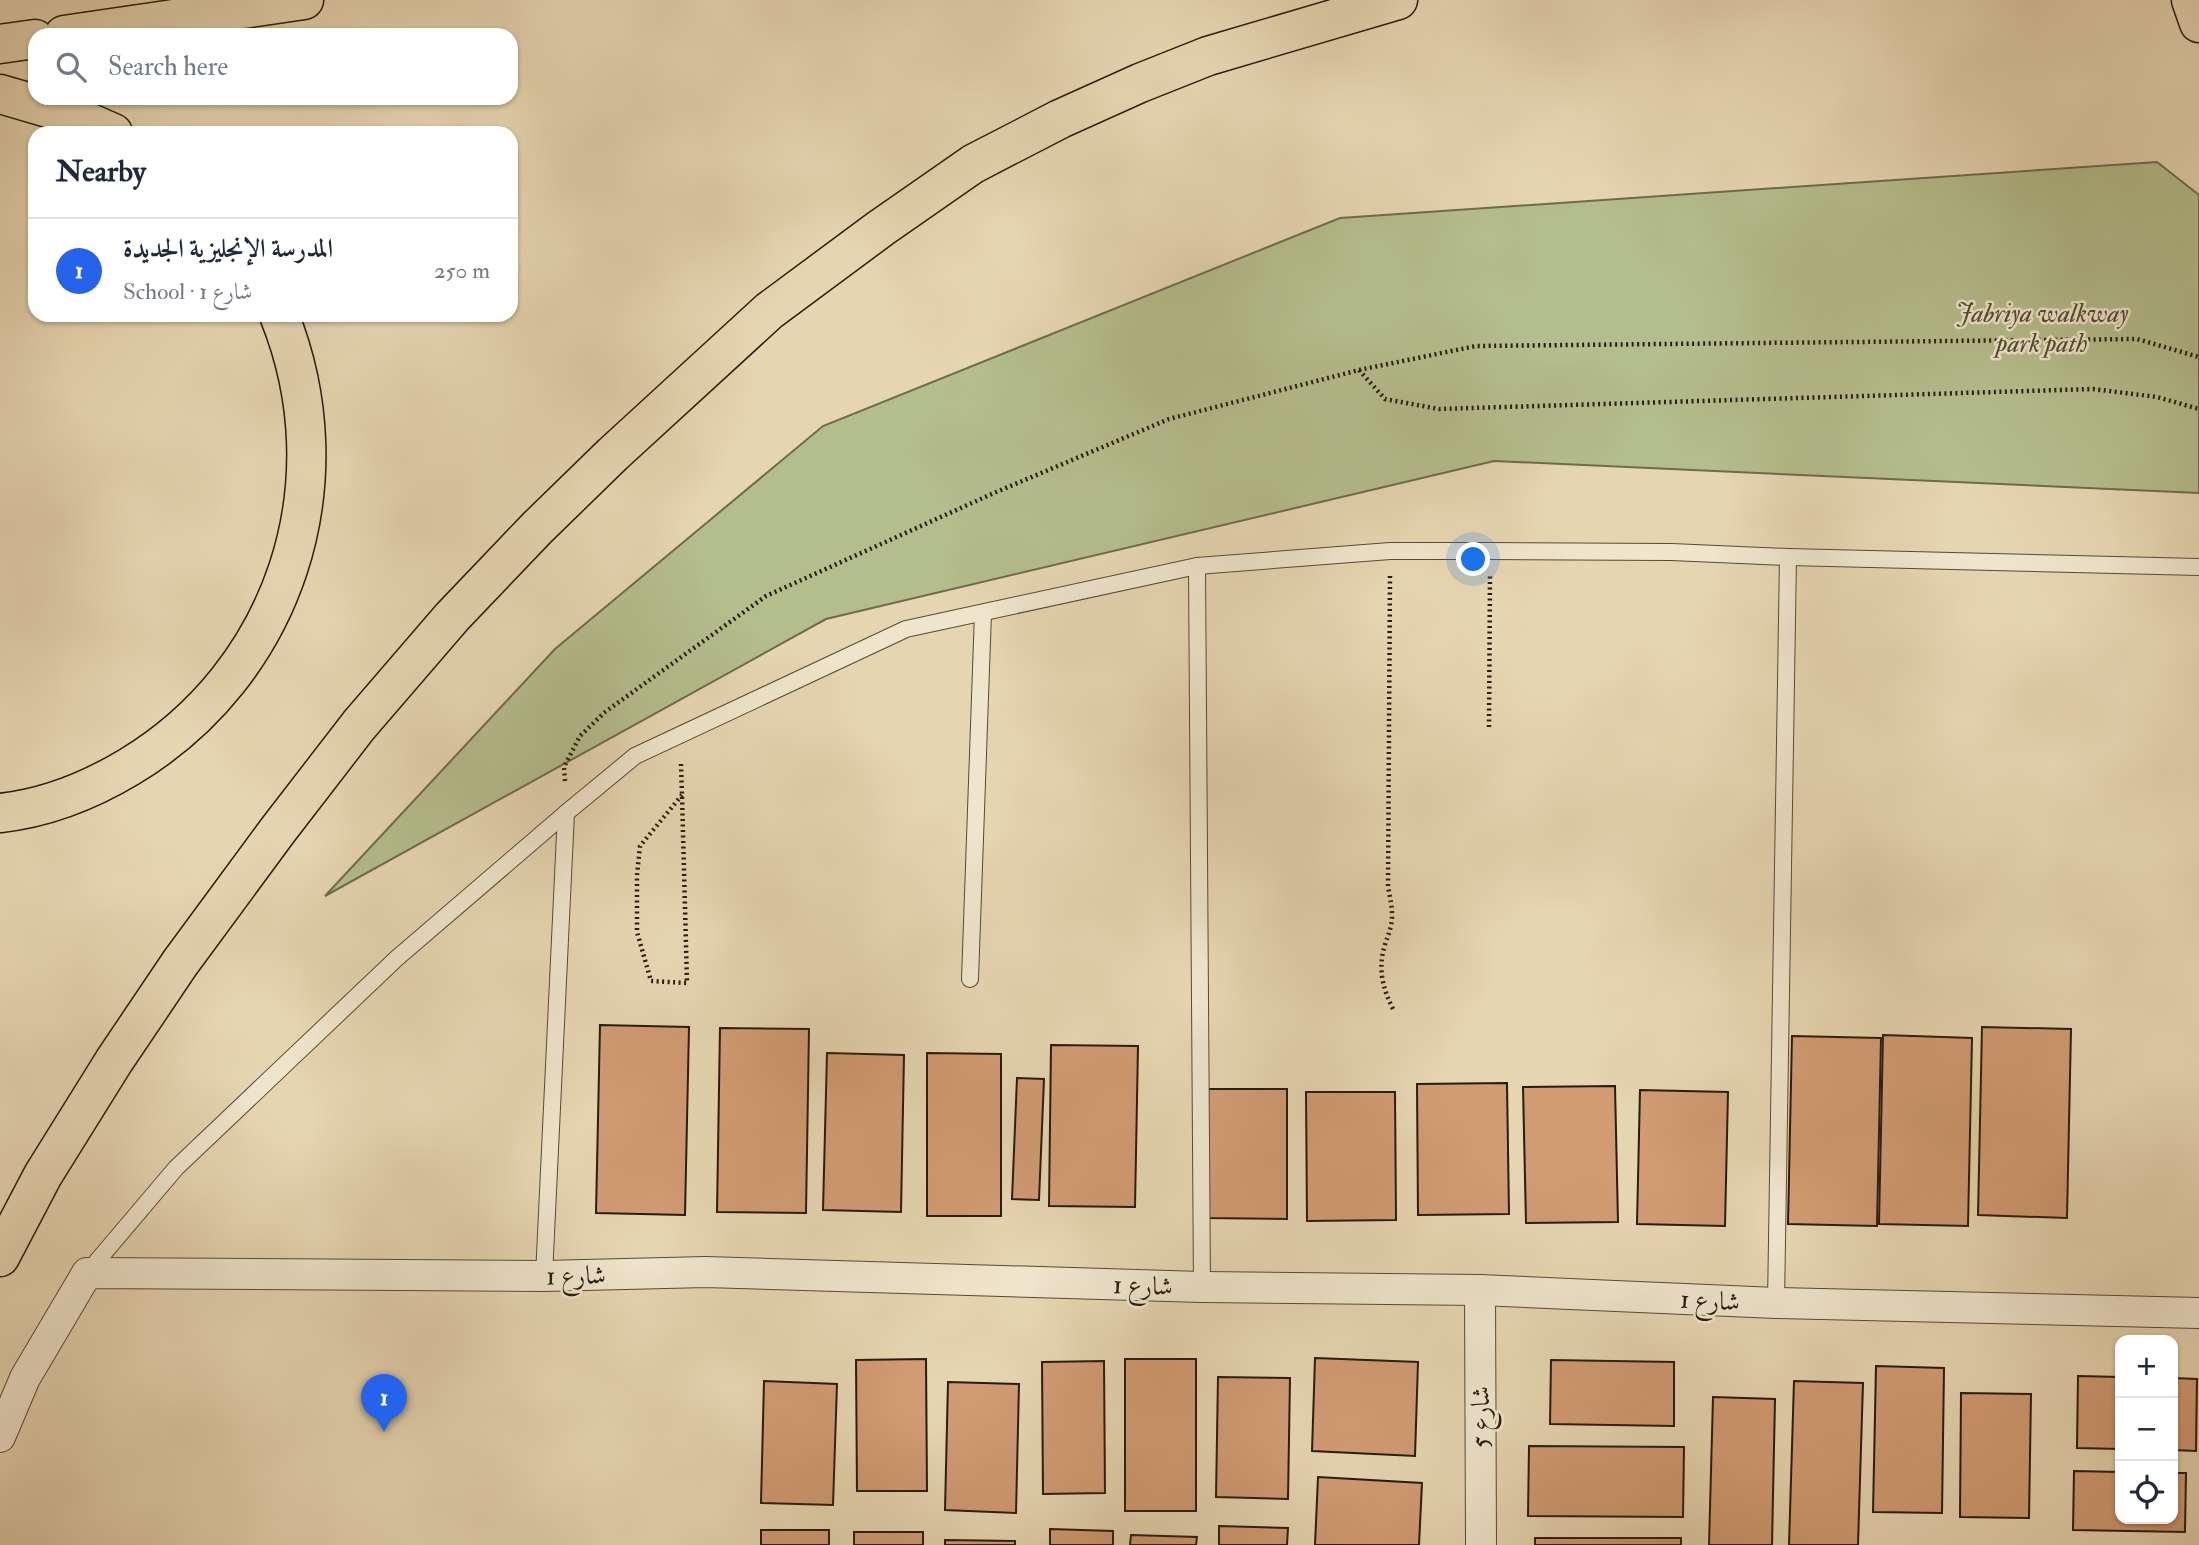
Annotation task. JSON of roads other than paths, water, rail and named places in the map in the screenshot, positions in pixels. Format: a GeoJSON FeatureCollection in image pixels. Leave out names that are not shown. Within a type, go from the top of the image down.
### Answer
{"type":"FeatureCollection","features":[{"type":"Feature","properties":{"kind":"highway"},"geometry":{"type":"LineString","coordinates":[[112,28],[304,0]]}},
{"type":"Feature","properties":{"kind":"highway"},"geometry":{"type":"LineString","coordinates":[[0,1256],[43,1175],[114,1061],[180,964],[359,725],[452,617],[537,528],[613,454],[769,311],[973,164],[1060,119],[1208,56],[1398,0]]}},
{"type":"Feature","properties":{"kind":"highway"},"geometry":{"type":"LineString","coordinates":[[2191,0],[2199,23]]}},
{"type":"Feature","properties":{"kind":"highway"},"geometry":{"type":"LineString","coordinates":[[0,44],[28,40]]}},
{"type":"Feature","properties":{"kind":"highway"},"geometry":{"type":"LineString","coordinates":[[0,94],[28,102]]}},
{"type":"Feature","properties":{"kind":"highway"},"geometry":{"type":"LineString","coordinates":[[38,105],[97,126]]}},
{"type":"Feature","properties":{"kind":"highway"},"geometry":{"type":"LineString","coordinates":[[0,813],[46,804],[84,792],[143,759],[169,740],[219,692],[243,662],[265,627],[290,565],[307,473],[307,438],[301,387],[295,359],[282,322]]}},
{"type":"Feature","properties":{"kind":"street","name":"شارع 1"},"geometry":{"type":"LineString","coordinates":[[87,1273],[544,1276],[706,1272],[1202,1287],[1480,1290],[1776,1303],[2199,1312]]}},
{"type":"Feature","properties":{"kind":"street"},"geometry":{"type":"LineString","coordinates":[[0,1437],[25,1378],[87,1273]]}},
{"type":"Feature","properties":{"kind":"street","name":"شارع 5"},"geometry":{"type":"LineString","coordinates":[[1480,1290],[1481,1545]]}},
{"type":"Feature","properties":{"kind":"lane"},"geometry":{"type":"LineString","coordinates":[[87,1273],[176,1168],[397,958],[635,756],[906,629],[1197,566],[1390,551],[1671,552],[2199,567]]}},
{"type":"Feature","properties":{"kind":"lane"},"geometry":{"type":"LineString","coordinates":[[1776,1303],[1788,557]]}},
{"type":"Feature","properties":{"kind":"lane"},"geometry":{"type":"LineString","coordinates":[[1197,566],[1202,1287]]}},
{"type":"Feature","properties":{"kind":"lane"},"geometry":{"type":"LineString","coordinates":[[970,979],[983,612]]}},
{"type":"Feature","properties":{"kind":"lane"},"geometry":{"type":"LineString","coordinates":[[544,1276],[566,813]]}},
{"type":"Feature","properties":{"kind":"place","name":"المدرسة الإنجليزية الجديدة"},"geometry":{"type":"Point","coordinates":[384,1432]}},
{"type":"Feature","properties":{"kind":"park label","name":"Jabriya walkway park path"},"geometry":{"type":"Point","coordinates":[2042,328]}}]}
